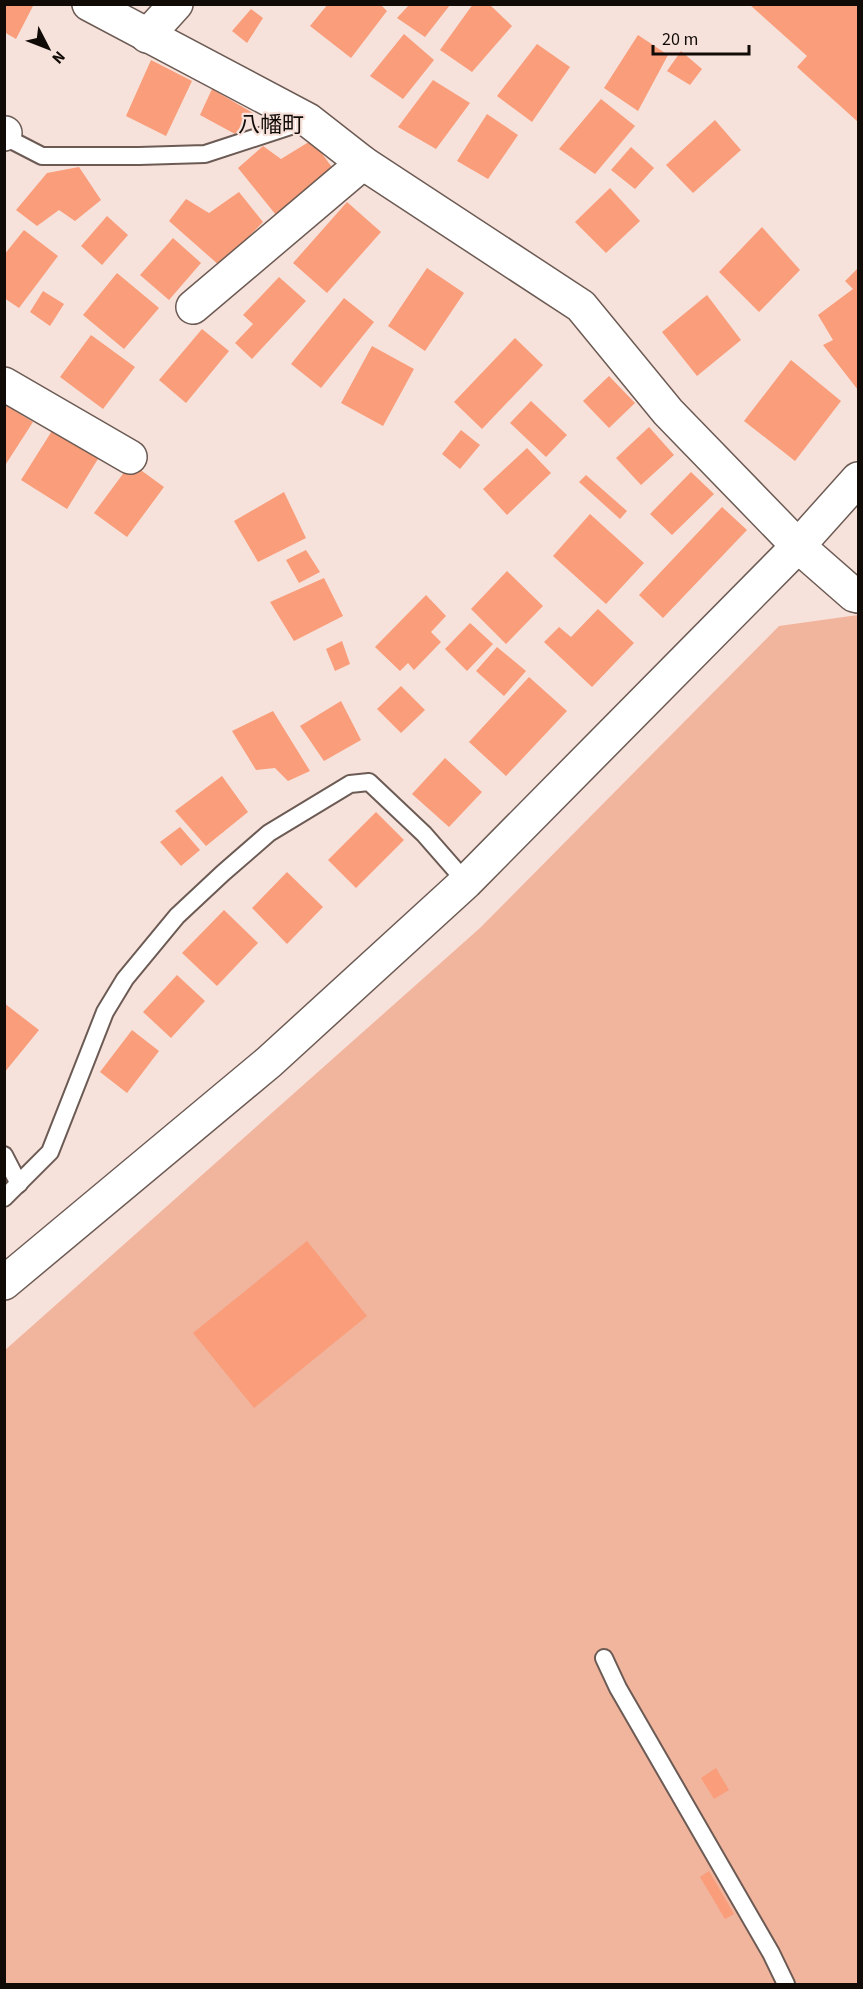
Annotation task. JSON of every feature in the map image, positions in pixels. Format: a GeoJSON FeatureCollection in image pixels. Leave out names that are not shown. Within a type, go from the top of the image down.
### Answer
{"type":"FeatureCollection","features":[{"type":"Feature","properties":{"kind":"street"},"geometry":{"type":"LineString","coordinates":[[89,4],[308,120],[363,163],[581,306],[668,412],[798,546],[858,596]]}},
{"type":"Feature","properties":{"kind":"street"},"geometry":{"type":"LineString","coordinates":[[147,36],[176,4]]}},
{"type":"Feature","properties":{"kind":"street"},"geometry":{"type":"LineString","coordinates":[[193,307],[363,163]]}},
{"type":"Feature","properties":{"kind":"street"},"geometry":{"type":"LineString","coordinates":[[4,384],[130,457]]}},
{"type":"Feature","properties":{"kind":"street"},"geometry":{"type":"LineString","coordinates":[[4,1283],[269,1062],[466,882],[798,546],[858,479]]}},
{"type":"Feature","properties":{"kind":"lane"},"geometry":{"type":"LineString","coordinates":[[5,133],[9,139],[42,156],[205,154],[308,120]]}},
{"type":"Feature","properties":{"kind":"lane"},"geometry":{"type":"LineString","coordinates":[[4,1198],[50,1152],[105,1012],[125,980],[177,916],[269,833],[350,784],[369,782],[424,834],[466,882]]}},
{"type":"Feature","properties":{"kind":"lane"},"geometry":{"type":"LineString","coordinates":[[4,1155],[19,1184]]}},
{"type":"Feature","properties":{"kind":"lane"},"geometry":{"type":"LineString","coordinates":[[604,1658],[618,1688],[771,1953],[786,1984]]}},
{"type":"Feature","properties":{"kind":"shaded area"},"geometry":{"type":"Polygon","coordinates":[[[858,615],[858,1984],[5,1984],[4,1351],[480,928],[779,626],[858,615]]]}},
{"type":"Feature","properties":{"kind":"building"},"geometry":{"type":"Polygon","coordinates":[[[4,4],[34,4],[16,39],[4,32],[4,4]]]}},
{"type":"Feature","properties":{"kind":"building"},"geometry":{"type":"Polygon","coordinates":[[[328,4],[380,4],[387,11],[351,58],[310,26],[328,4]]]}},
{"type":"Feature","properties":{"kind":"building"},"geometry":{"type":"Polygon","coordinates":[[[473,4],[489,4],[512,26],[472,72],[440,50],[473,4]]]}},
{"type":"Feature","properties":{"kind":"building"},"geometry":{"type":"Polygon","coordinates":[[[749,4],[858,5],[858,122],[797,67],[807,56],[749,4]]]}},
{"type":"Feature","properties":{"kind":"building"},"geometry":{"type":"Polygon","coordinates":[[[409,5],[450,5],[425,37],[397,18],[409,5]]]}},
{"type":"Feature","properties":{"kind":"building"},"geometry":{"type":"Polygon","coordinates":[[[251,9],[263,18],[247,43],[232,31],[251,9]]]}},
{"type":"Feature","properties":{"kind":"building"},"geometry":{"type":"Polygon","coordinates":[[[404,34],[434,60],[403,99],[370,76],[404,34]]]}},
{"type":"Feature","properties":{"kind":"building"},"geometry":{"type":"Polygon","coordinates":[[[638,35],[668,55],[638,111],[604,88],[638,35]]]}},
{"type":"Feature","properties":{"kind":"building"},"geometry":{"type":"Polygon","coordinates":[[[537,44],[570,67],[532,122],[497,96],[537,44]]]}},
{"type":"Feature","properties":{"kind":"building"},"geometry":{"type":"Polygon","coordinates":[[[681,51],[702,69],[690,85],[667,71],[681,51]]]}},
{"type":"Feature","properties":{"kind":"building"},"geometry":{"type":"Polygon","coordinates":[[[151,60],[192,81],[166,136],[126,116],[151,60]]]}},
{"type":"Feature","properties":{"kind":"building"},"geometry":{"type":"Polygon","coordinates":[[[433,80],[470,103],[436,149],[398,127],[433,80]]]}},
{"type":"Feature","properties":{"kind":"building"},"geometry":{"type":"Polygon","coordinates":[[[212,89],[253,113],[235,134],[200,115],[212,89]]]}},
{"type":"Feature","properties":{"kind":"building"},"geometry":{"type":"Polygon","coordinates":[[[601,99],[635,126],[595,174],[559,149],[601,99]]]}},
{"type":"Feature","properties":{"kind":"building"},"geometry":{"type":"Polygon","coordinates":[[[487,114],[518,135],[488,179],[457,161],[487,114]]]}},
{"type":"Feature","properties":{"kind":"building"},"geometry":{"type":"Polygon","coordinates":[[[715,120],[741,150],[693,193],[666,165],[715,120]]]}},
{"type":"Feature","properties":{"kind":"building"},"geometry":{"type":"Polygon","coordinates":[[[312,140],[334,170],[276,215],[238,168],[263,146],[281,159],[312,140]]]}},
{"type":"Feature","properties":{"kind":"building"},"geometry":{"type":"Polygon","coordinates":[[[631,147],[654,168],[635,189],[611,170],[631,147]]]}},
{"type":"Feature","properties":{"kind":"building"},"geometry":{"type":"Polygon","coordinates":[[[79,167],[101,200],[75,221],[59,210],[37,226],[16,210],[47,173],[79,167]]]}},
{"type":"Feature","properties":{"kind":"building"},"geometry":{"type":"Polygon","coordinates":[[[610,188],[640,221],[606,253],[575,222],[610,188]]]}},
{"type":"Feature","properties":{"kind":"building"},"geometry":{"type":"Polygon","coordinates":[[[239,192],[263,222],[220,266],[169,221],[186,199],[209,213],[239,192]]]}},
{"type":"Feature","properties":{"kind":"building"},"geometry":{"type":"Polygon","coordinates":[[[347,202],[381,232],[327,293],[293,263],[347,202]]]}},
{"type":"Feature","properties":{"kind":"building"},"geometry":{"type":"Polygon","coordinates":[[[107,216],[128,235],[102,265],[81,246],[107,216]]]}},
{"type":"Feature","properties":{"kind":"building"},"geometry":{"type":"Polygon","coordinates":[[[762,227],[800,270],[759,312],[719,272],[762,227]]]}},
{"type":"Feature","properties":{"kind":"building"},"geometry":{"type":"Polygon","coordinates":[[[24,230],[58,256],[19,308],[4,298],[4,255],[24,230]]]}},
{"type":"Feature","properties":{"kind":"building"},"geometry":{"type":"Polygon","coordinates":[[[173,238],[201,263],[169,300],[140,275],[173,238]]]}},
{"type":"Feature","properties":{"kind":"building"},"geometry":{"type":"Polygon","coordinates":[[[427,268],[464,293],[425,351],[388,326],[427,268]]]}},
{"type":"Feature","properties":{"kind":"building"},"geometry":{"type":"Polygon","coordinates":[[[858,268],[858,390],[823,345],[833,340],[818,315],[853,289],[845,281],[858,268]]]}},
{"type":"Feature","properties":{"kind":"building"},"geometry":{"type":"Polygon","coordinates":[[[117,273],[159,308],[124,349],[83,315],[117,273]]]}},
{"type":"Feature","properties":{"kind":"building"},"geometry":{"type":"Polygon","coordinates":[[[279,277],[306,301],[252,359],[235,343],[253,324],[243,315],[279,277]]]}},
{"type":"Feature","properties":{"kind":"building"},"geometry":{"type":"Polygon","coordinates":[[[43,291],[64,304],[50,326],[30,312],[43,291]]]}},
{"type":"Feature","properties":{"kind":"building"},"geometry":{"type":"Polygon","coordinates":[[[707,295],[741,340],[697,376],[662,332],[707,295]]]}},
{"type":"Feature","properties":{"kind":"building"},"geometry":{"type":"Polygon","coordinates":[[[344,298],[374,322],[321,388],[291,364],[344,298]]]}},
{"type":"Feature","properties":{"kind":"building"},"geometry":{"type":"Polygon","coordinates":[[[202,329],[229,351],[186,403],[159,380],[202,329]]]}},
{"type":"Feature","properties":{"kind":"building"},"geometry":{"type":"Polygon","coordinates":[[[91,335],[135,367],[103,409],[60,377],[91,335]]]}},
{"type":"Feature","properties":{"kind":"building"},"geometry":{"type":"Polygon","coordinates":[[[515,338],[543,365],[482,429],[454,402],[515,338]]]}},
{"type":"Feature","properties":{"kind":"building"},"geometry":{"type":"Polygon","coordinates":[[[372,346],[414,369],[383,426],[341,403],[372,346]]]}},
{"type":"Feature","properties":{"kind":"building"},"geometry":{"type":"Polygon","coordinates":[[[791,360],[841,401],[795,461],[744,421],[791,360]]]}},
{"type":"Feature","properties":{"kind":"building"},"geometry":{"type":"Polygon","coordinates":[[[609,376],[635,403],[609,428],[583,401],[609,376]]]}},
{"type":"Feature","properties":{"kind":"building"},"geometry":{"type":"Polygon","coordinates":[[[531,401],[567,435],[546,457],[510,423],[531,401]]]}},
{"type":"Feature","properties":{"kind":"building"},"geometry":{"type":"Polygon","coordinates":[[[4,404],[33,422],[4,467],[4,404]]]}},
{"type":"Feature","properties":{"kind":"building"},"geometry":{"type":"Polygon","coordinates":[[[55,426],[101,454],[67,509],[21,480],[55,426]]]}},
{"type":"Feature","properties":{"kind":"building"},"geometry":{"type":"Polygon","coordinates":[[[649,427],[674,455],[641,485],[616,458],[649,427]]]}},
{"type":"Feature","properties":{"kind":"building"},"geometry":{"type":"Polygon","coordinates":[[[461,430],[480,445],[460,469],[442,454],[461,430]]]}},
{"type":"Feature","properties":{"kind":"building"},"geometry":{"type":"Polygon","coordinates":[[[527,448],[551,473],[507,515],[483,489],[527,448]]]}},
{"type":"Feature","properties":{"kind":"building"},"geometry":{"type":"Polygon","coordinates":[[[131,463],[164,487],[127,537],[94,513],[131,463]]]}},
{"type":"Feature","properties":{"kind":"building"},"geometry":{"type":"Polygon","coordinates":[[[691,472],[714,494],[672,535],[650,514],[691,472]]]}},
{"type":"Feature","properties":{"kind":"building"},"geometry":{"type":"Polygon","coordinates":[[[586,475],[627,511],[620,519],[579,482],[586,475]]]}},
{"type":"Feature","properties":{"kind":"building"},"geometry":{"type":"Polygon","coordinates":[[[284,492],[306,538],[258,562],[234,521],[284,492]]]}},
{"type":"Feature","properties":{"kind":"building"},"geometry":{"type":"Polygon","coordinates":[[[722,507],[747,530],[663,618],[639,595],[722,507]]]}},
{"type":"Feature","properties":{"kind":"building"},"geometry":{"type":"Polygon","coordinates":[[[590,514],[644,563],[606,604],[553,556],[590,514]]]}},
{"type":"Feature","properties":{"kind":"building"},"geometry":{"type":"Polygon","coordinates":[[[306,550],[320,572],[299,583],[286,560],[306,550]]]}},
{"type":"Feature","properties":{"kind":"building"},"geometry":{"type":"Polygon","coordinates":[[[507,571],[543,606],[506,644],[471,609],[507,571]]]}},
{"type":"Feature","properties":{"kind":"building"},"geometry":{"type":"Polygon","coordinates":[[[324,578],[343,616],[294,641],[270,602],[324,578]]]}},
{"type":"Feature","properties":{"kind":"building"},"geometry":{"type":"Polygon","coordinates":[[[426,595],[446,616],[431,632],[441,642],[414,670],[408,663],[400,671],[375,647],[426,595]]]}},
{"type":"Feature","properties":{"kind":"building"},"geometry":{"type":"Polygon","coordinates":[[[598,609],[634,643],[592,687],[544,642],[559,627],[571,637],[598,609]]]}},
{"type":"Feature","properties":{"kind":"building"},"geometry":{"type":"Polygon","coordinates":[[[470,623],[493,644],[467,671],[445,649],[470,623]]]}},
{"type":"Feature","properties":{"kind":"building"},"geometry":{"type":"Polygon","coordinates":[[[342,641],[350,664],[335,671],[326,649],[342,641]]]}},
{"type":"Feature","properties":{"kind":"building"},"geometry":{"type":"Polygon","coordinates":[[[497,647],[526,671],[504,696],[476,671],[497,647]]]}},
{"type":"Feature","properties":{"kind":"building"},"geometry":{"type":"Polygon","coordinates":[[[529,677],[567,711],[506,776],[469,742],[529,677]]]}},
{"type":"Feature","properties":{"kind":"building"},"geometry":{"type":"Polygon","coordinates":[[[401,686],[425,710],[401,733],[377,709],[401,686]]]}},
{"type":"Feature","properties":{"kind":"building"},"geometry":{"type":"Polygon","coordinates":[[[341,701],[361,740],[324,761],[300,726],[341,701]]]}},
{"type":"Feature","properties":{"kind":"building"},"geometry":{"type":"Polygon","coordinates":[[[273,711],[310,771],[288,781],[275,768],[256,770],[232,731],[273,711]]]}},
{"type":"Feature","properties":{"kind":"building"},"geometry":{"type":"Polygon","coordinates":[[[445,758],[482,792],[449,827],[412,794],[445,758]]]}},
{"type":"Feature","properties":{"kind":"building"},"geometry":{"type":"Polygon","coordinates":[[[222,776],[248,812],[206,846],[175,811],[222,776]]]}},
{"type":"Feature","properties":{"kind":"building"},"geometry":{"type":"Polygon","coordinates":[[[376,812],[404,840],[356,888],[328,860],[376,812]]]}},
{"type":"Feature","properties":{"kind":"building"},"geometry":{"type":"Polygon","coordinates":[[[180,827],[200,850],[181,866],[160,842],[180,827]]]}},
{"type":"Feature","properties":{"kind":"building"},"geometry":{"type":"Polygon","coordinates":[[[287,872],[323,907],[287,944],[252,908],[287,872]]]}},
{"type":"Feature","properties":{"kind":"building"},"geometry":{"type":"Polygon","coordinates":[[[224,910],[258,943],[217,986],[182,953],[224,910]]]}},
{"type":"Feature","properties":{"kind":"building"},"geometry":{"type":"Polygon","coordinates":[[[177,975],[205,1001],[171,1038],[143,1012],[177,975]]]}},
{"type":"Feature","properties":{"kind":"building"},"geometry":{"type":"Polygon","coordinates":[[[4,1003],[39,1030],[4,1073],[4,1003]]]}},
{"type":"Feature","properties":{"kind":"building"},"geometry":{"type":"Polygon","coordinates":[[[132,1030],[159,1051],[127,1093],[100,1072],[132,1030]]]}},
{"type":"Feature","properties":{"kind":"building"},"geometry":{"type":"Polygon","coordinates":[[[307,1241],[367,1316],[254,1408],[193,1333],[307,1241]]]}},
{"type":"Feature","properties":{"kind":"building"},"geometry":{"type":"Polygon","coordinates":[[[716,1768],[729,1790],[714,1799],[701,1778],[716,1768]]]}},
{"type":"Feature","properties":{"kind":"building"},"geometry":{"type":"Polygon","coordinates":[[[709,1871],[734,1914],[725,1919],[700,1877],[709,1871]]]}},
{"type":"Feature","properties":{"kind":"district","name":"八幡町"},"geometry":{"type":"Point","coordinates":[271,124]}}]}
